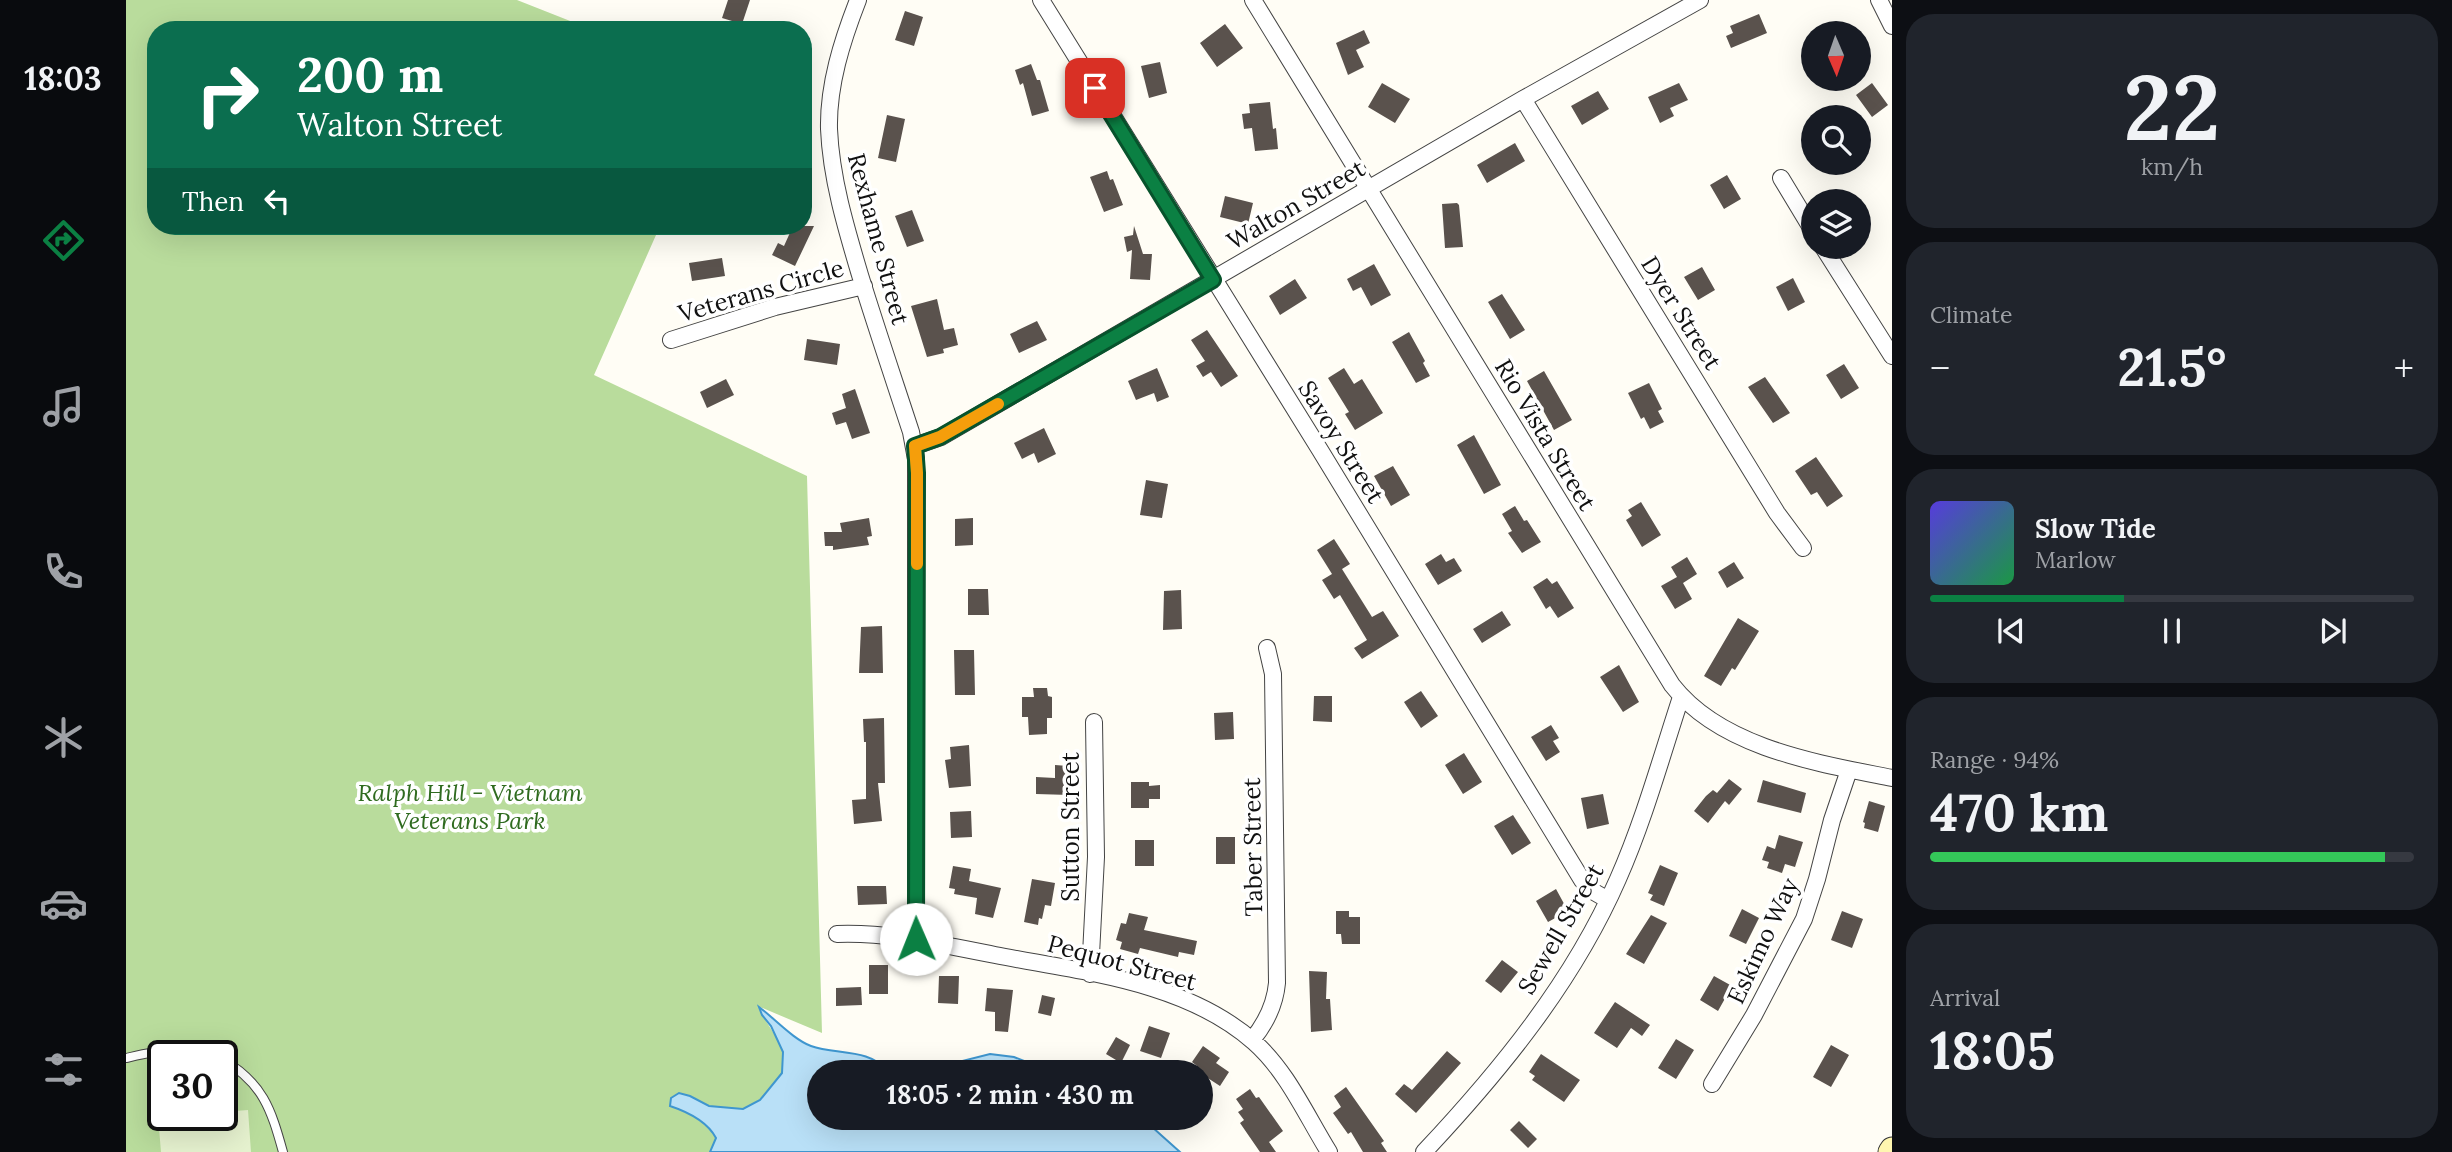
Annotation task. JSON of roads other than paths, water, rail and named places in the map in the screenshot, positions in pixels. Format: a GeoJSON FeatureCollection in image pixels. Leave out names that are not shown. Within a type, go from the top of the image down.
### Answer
{"type":"FeatureCollection","features":[{"type":"Feature","properties":{"kind":"street","name":"Rexhame Street"},"geometry":{"type":"LineString","coordinates":[[858,0],[835,75],[830,103],[830,129],[840,201],[915,446],[916,939]]}},
{"type":"Feature","properties":{"kind":"street","name":"Savoy Street"},"geometry":{"type":"LineString","coordinates":[[1041,0],[1582,880],[1596,894],[1608,900]]}},
{"type":"Feature","properties":{"kind":"street","name":"Rio Vista Street"},"geometry":{"type":"LineString","coordinates":[[1253,0],[1681,697],[1705,719],[1766,747],[1892,778]]}},
{"type":"Feature","properties":{"kind":"street","name":"Walton Street"},"geometry":{"type":"LineString","coordinates":[[915,446],[940,437],[1675,10],[1700,0]]}},
{"type":"Feature","properties":{"kind":"street"},"geometry":{"type":"LineString","coordinates":[[1879,0],[1892,26]]}},
{"type":"Feature","properties":{"kind":"street","name":"Dyer Street"},"geometry":{"type":"LineString","coordinates":[[1523,99],[1777,513],[1803,548]]}},
{"type":"Feature","properties":{"kind":"street"},"geometry":{"type":"LineString","coordinates":[[1781,178],[1801,211]]}},
{"type":"Feature","properties":{"kind":"street"},"geometry":{"type":"LineString","coordinates":[[1831,259],[1892,356]]}},
{"type":"Feature","properties":{"kind":"street","name":"Veterans Circle"},"geometry":{"type":"LineString","coordinates":[[671,340],[775,307],[864,286]]}},
{"type":"Feature","properties":{"kind":"street","name":"Taber Street"},"geometry":{"type":"LineString","coordinates":[[1252,1040],[1267,1020],[1276,996],[1277,983],[1273,674],[1267,648]]}},
{"type":"Feature","properties":{"kind":"street","name":"Sewell Street"},"geometry":{"type":"LineString","coordinates":[[1424,1152],[1488,1082],[1517,1045],[1569,968],[1608,900],[1633,841],[1681,697]]}},
{"type":"Feature","properties":{"kind":"street","name":"Sutton Street"},"geometry":{"type":"LineString","coordinates":[[1090,974],[1096,857],[1094,722]]}},
{"type":"Feature","properties":{"kind":"street","name":"Eskimo Way"},"geometry":{"type":"LineString","coordinates":[[1712,1084],[1754,1015],[1804,919],[1849,769]]}},
{"type":"Feature","properties":{"kind":"street","name":"Pequot Street"},"geometry":{"type":"LineString","coordinates":[[837,934],[871,934],[916,939],[1090,974],[1152,989],[1192,1003],[1225,1020],[1252,1040],[1275,1064],[1329,1152]]}},
{"type":"Feature","properties":{"kind":"lane"},"geometry":{"type":"LineString","coordinates":[[126,1058],[147,1055]]}},
{"type":"Feature","properties":{"kind":"lane"},"geometry":{"type":"LineString","coordinates":[[238,1070],[248,1077],[262,1094],[274,1119],[283,1152]]}},
{"type":"Feature","properties":{"kind":"water"},"geometry":{"type":"Polygon","coordinates":[[[759,1007],[791,1034],[811,1046],[862,1055],[873,1060],[807,1060],[807,1130],[1155,1130],[1180,1152],[710,1152],[716,1138],[712,1132],[696,1118],[670,1106],[671,1098],[679,1093],[709,1106],[743,1109],[760,1100],[782,1073],[783,1052],[771,1026],[759,1007]]]}},
{"type":"Feature","properties":{"kind":"water"},"geometry":{"type":"Polygon","coordinates":[[[990,1054],[1022,1060],[966,1060],[990,1054]]]}},
{"type":"Feature","properties":{"kind":"park label","name":"Ralph Hill - Vietnam Veterans Park"},"geometry":{"type":"Point","coordinates":[470,807]}}]}
